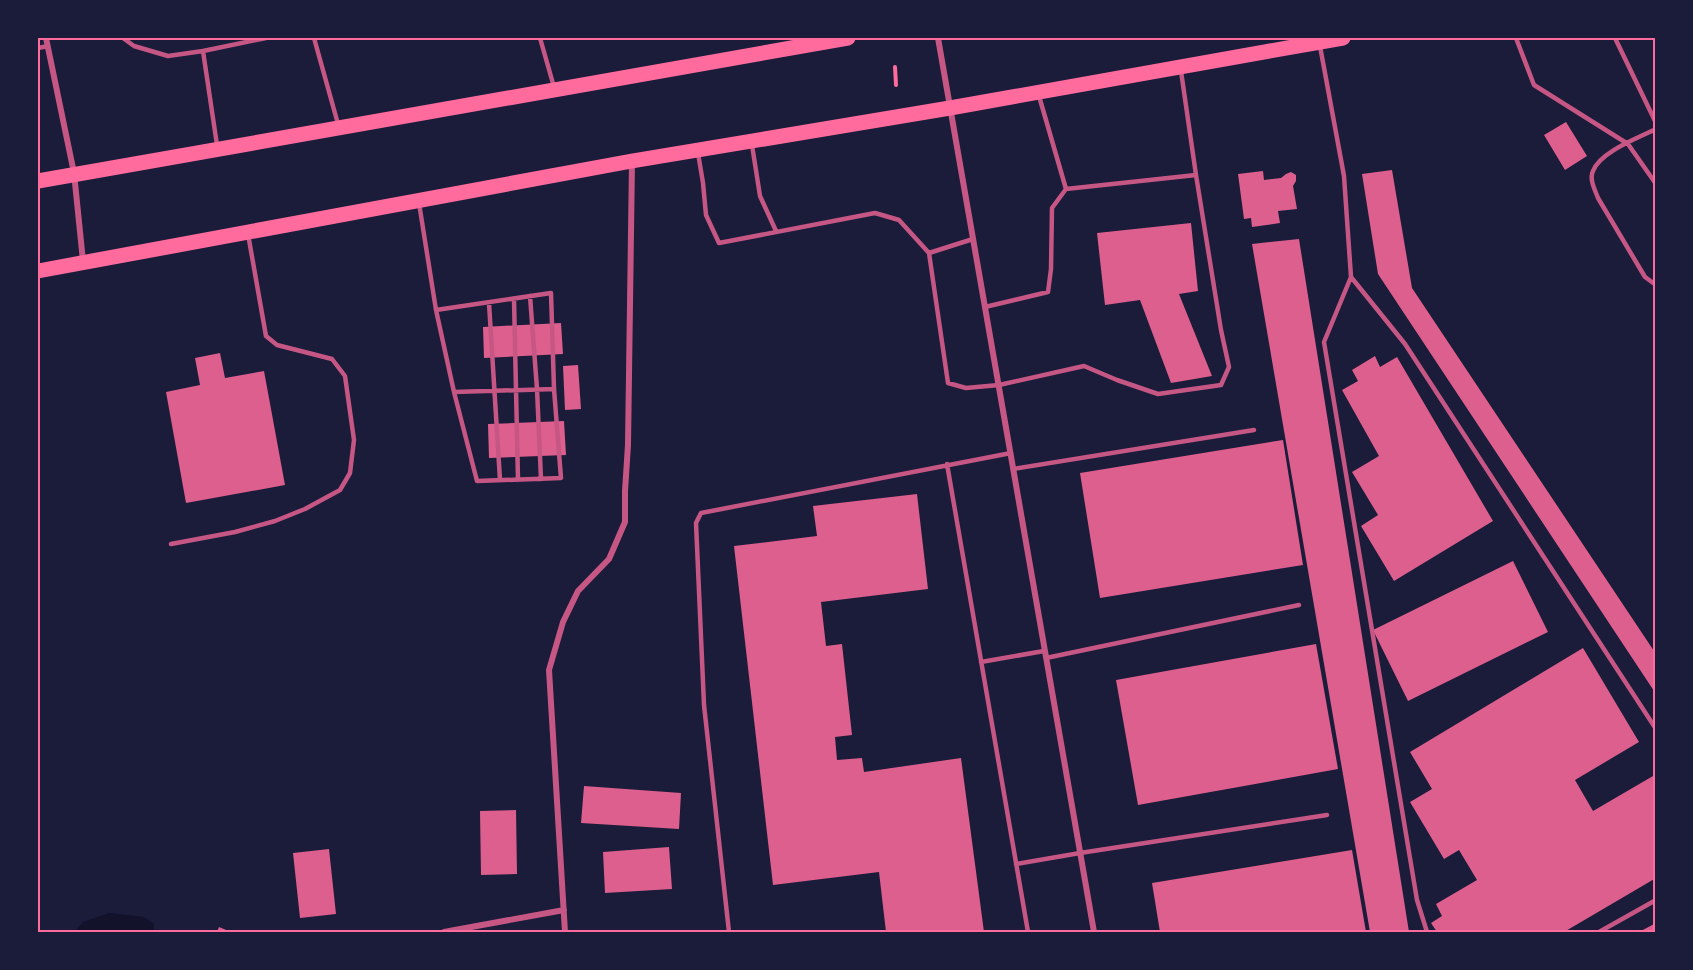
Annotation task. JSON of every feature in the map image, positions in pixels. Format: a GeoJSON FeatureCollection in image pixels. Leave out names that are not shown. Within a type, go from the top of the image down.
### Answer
{"type":"FeatureCollection","features":[{"type":"Feature","properties":{"kind":"main road"},"geometry":{"type":"LineString","coordinates":[[38,181],[339,126],[848,38]]}},
{"type":"Feature","properties":{"kind":"main road"},"geometry":{"type":"LineString","coordinates":[[38,271],[632,161],[950,108],[1343,38]]}},
{"type":"Feature","properties":{"kind":"street"},"geometry":{"type":"LineString","coordinates":[[46,38],[74,173],[83,262]]}},
{"type":"Feature","properties":{"kind":"street"},"geometry":{"type":"LineString","coordinates":[[938,38],[1094,933]]}},
{"type":"Feature","properties":{"kind":"street"},"geometry":{"type":"LineString","coordinates":[[565,933],[549,670],[563,622],[578,591],[609,559],[626,522],[632,161]]}},
{"type":"Feature","properties":{"kind":"street"},"geometry":{"type":"LineString","coordinates":[[444,933],[564,910]]}},
{"type":"Feature","properties":{"kind":"lane"},"geometry":{"type":"LineString","coordinates":[[123,38],[134,46],[168,56],[266,38]]}},
{"type":"Feature","properties":{"kind":"lane"},"geometry":{"type":"LineString","coordinates":[[314,38],[339,126]]}},
{"type":"Feature","properties":{"kind":"lane"},"geometry":{"type":"LineString","coordinates":[[540,38],[555,89]]}},
{"type":"Feature","properties":{"kind":"lane"},"geometry":{"type":"LineString","coordinates":[[1516,38],[1534,85],[1628,144],[1656,184]]}},
{"type":"Feature","properties":{"kind":"lane"},"geometry":{"type":"LineString","coordinates":[[1615,38],[1656,123]]}},
{"type":"Feature","properties":{"kind":"lane"},"geometry":{"type":"LineString","coordinates":[[1319,42],[1344,176],[1351,278],[1324,342],[1417,900],[1427,933]]}},
{"type":"Feature","properties":{"kind":"lane"},"geometry":{"type":"LineString","coordinates":[[38,48],[48,46]]}},
{"type":"Feature","properties":{"kind":"lane"},"geometry":{"type":"LineString","coordinates":[[203,51],[217,148]]}},
{"type":"Feature","properties":{"kind":"lane"},"geometry":{"type":"LineString","coordinates":[[697,150],[706,215],[719,243],[874,213],[899,220],[929,254],[948,383],[966,388],[999,385],[1084,366],[1158,394],[1221,386],[1229,367],[1221,330],[1180,67]]}},
{"type":"Feature","properties":{"kind":"lane"},"geometry":{"type":"LineString","coordinates":[[1037,92],[1066,189]]}},
{"type":"Feature","properties":{"kind":"lane"},"geometry":{"type":"LineString","coordinates":[[1656,129],[1601,158],[1592,172],[1593,186],[1598,198],[1645,277],[1656,285]]}},
{"type":"Feature","properties":{"kind":"lane"},"geometry":{"type":"LineString","coordinates":[[752,141],[760,196],[776,231]]}},
{"type":"Feature","properties":{"kind":"lane"},"geometry":{"type":"LineString","coordinates":[[985,307],[1048,292],[1051,269],[1052,208],[1066,189],[1196,175]]}},
{"type":"Feature","properties":{"kind":"lane"},"geometry":{"type":"LineString","coordinates":[[419,200],[436,310],[477,481],[561,478],[554,388],[551,293],[436,310]]}},
{"type":"Feature","properties":{"kind":"lane"},"geometry":{"type":"LineString","coordinates":[[171,544],[235,532],[275,521],[340,490],[350,473],[354,440],[345,376],[332,359],[277,345],[266,336],[248,231]]}},
{"type":"Feature","properties":{"kind":"lane"},"geometry":{"type":"LineString","coordinates":[[929,254],[973,239]]}},
{"type":"Feature","properties":{"kind":"lane"},"geometry":{"type":"LineString","coordinates":[[1351,278],[1405,344],[1656,729]]}},
{"type":"Feature","properties":{"kind":"lane"},"geometry":{"type":"LineString","coordinates":[[530,296],[542,478]]}},
{"type":"Feature","properties":{"kind":"lane"},"geometry":{"type":"LineString","coordinates":[[514,299],[518,480]]}},
{"type":"Feature","properties":{"kind":"lane"},"geometry":{"type":"LineString","coordinates":[[489,303],[500,480]]}},
{"type":"Feature","properties":{"kind":"lane"},"geometry":{"type":"LineString","coordinates":[[454,392],[554,388]]}},
{"type":"Feature","properties":{"kind":"lane"},"geometry":{"type":"LineString","coordinates":[[1013,469],[1254,430]]}},
{"type":"Feature","properties":{"kind":"lane"},"geometry":{"type":"LineString","coordinates":[[729,933],[704,705],[696,523],[701,513],[1011,453]]}},
{"type":"Feature","properties":{"kind":"lane"},"geometry":{"type":"LineString","coordinates":[[947,464],[1028,933]]}},
{"type":"Feature","properties":{"kind":"lane"},"geometry":{"type":"LineString","coordinates":[[981,662],[1045,654],[1299,605]]}},
{"type":"Feature","properties":{"kind":"lane"},"geometry":{"type":"LineString","coordinates":[[1016,864],[1080,852],[1327,815]]}},
{"type":"Feature","properties":{"kind":"lane"},"geometry":{"type":"LineString","coordinates":[[1599,933],[1656,900]]}},
{"type":"Feature","properties":{"kind":"path"},"geometry":{"type":"LineString","coordinates":[[895,67],[896,85]]}},
{"type":"Feature","properties":{"kind":"shaded area"},"geometry":{"type":"Polygon","coordinates":[[[109,913],[144,917],[154,924],[154,932],[74,932],[83,922],[109,913]]]}},
{"type":"Feature","properties":{"kind":"building"},"geometry":{"type":"Polygon","coordinates":[[[1566,122],[1587,156],[1565,170],[1544,135],[1566,122]]]}},
{"type":"Feature","properties":{"kind":"building"},"geometry":{"type":"Polygon","coordinates":[[[1392,170],[1412,288],[1656,654],[1656,694],[1378,274],[1362,174],[1392,170]]]}},
{"type":"Feature","properties":{"kind":"building"},"geometry":{"type":"Polygon","coordinates":[[[1263,171],[1264,180],[1281,178],[1291,172],[1296,175],[1293,186],[1297,209],[1278,211],[1280,223],[1252,227],[1251,218],[1244,219],[1238,174],[1263,171]]]}},
{"type":"Feature","properties":{"kind":"building"},"geometry":{"type":"Polygon","coordinates":[[[1191,223],[1198,291],[1179,294],[1212,376],[1171,383],[1140,300],[1105,305],[1097,233],[1191,223]]]}},
{"type":"Feature","properties":{"kind":"building"},"geometry":{"type":"Polygon","coordinates":[[[1299,239],[1409,932],[1370,932],[1252,244],[1299,239]]]}},
{"type":"Feature","properties":{"kind":"building"},"geometry":{"type":"Polygon","coordinates":[[[561,323],[563,354],[484,358],[483,327],[561,323]]]}},
{"type":"Feature","properties":{"kind":"building"},"geometry":{"type":"Polygon","coordinates":[[[220,353],[225,378],[264,371],[285,485],[186,503],[166,392],[200,385],[195,358],[220,353]]]}},
{"type":"Feature","properties":{"kind":"building"},"geometry":{"type":"Polygon","coordinates":[[[1375,356],[1380,367],[1397,357],[1493,521],[1394,581],[1361,526],[1378,515],[1352,472],[1379,456],[1342,390],[1358,381],[1352,370],[1375,356]]]}},
{"type":"Feature","properties":{"kind":"building"},"geometry":{"type":"Polygon","coordinates":[[[578,365],[581,409],[565,410],[563,366],[578,365]]]}},
{"type":"Feature","properties":{"kind":"building"},"geometry":{"type":"Polygon","coordinates":[[[564,421],[566,455],[489,458],[488,424],[564,421]]]}},
{"type":"Feature","properties":{"kind":"building"},"geometry":{"type":"Polygon","coordinates":[[[1283,440],[1303,565],[1100,598],[1080,473],[1283,440]]]}},
{"type":"Feature","properties":{"kind":"building"},"geometry":{"type":"Polygon","coordinates":[[[917,494],[928,589],[821,602],[826,646],[842,644],[852,735],[835,737],[837,760],[862,758],[864,772],[961,758],[984,932],[886,932],[879,872],[773,885],[734,546],[817,536],[813,506],[917,494]]]}},
{"type":"Feature","properties":{"kind":"building"},"geometry":{"type":"Polygon","coordinates":[[[1513,561],[1548,632],[1408,701],[1373,630],[1513,561]]]}},
{"type":"Feature","properties":{"kind":"building"},"geometry":{"type":"Polygon","coordinates":[[[1316,644],[1338,769],[1138,805],[1116,680],[1316,644]]]}},
{"type":"Feature","properties":{"kind":"building"},"geometry":{"type":"Polygon","coordinates":[[[1583,648],[1639,742],[1575,780],[1593,811],[1653,776],[1656,781],[1656,878],[1564,932],[1437,932],[1431,923],[1442,916],[1436,904],[1477,880],[1459,850],[1444,859],[1410,802],[1432,789],[1410,752],[1583,648]]]}},
{"type":"Feature","properties":{"kind":"building"},"geometry":{"type":"Polygon","coordinates":[[[584,786],[681,793],[679,829],[581,823],[584,786]]]}},
{"type":"Feature","properties":{"kind":"building"},"geometry":{"type":"Polygon","coordinates":[[[516,810],[517,874],[481,875],[480,811],[516,810]]]}},
{"type":"Feature","properties":{"kind":"building"},"geometry":{"type":"Polygon","coordinates":[[[669,847],[672,889],[605,893],[603,852],[669,847]]]}},
{"type":"Feature","properties":{"kind":"building"},"geometry":{"type":"Polygon","coordinates":[[[329,849],[336,914],[300,918],[293,853],[329,849]]]}},
{"type":"Feature","properties":{"kind":"building"},"geometry":{"type":"Polygon","coordinates":[[[1352,850],[1366,932],[1160,932],[1152,883],[1352,850]]]}},
{"type":"Feature","properties":{"kind":"building"},"geometry":{"type":"Polygon","coordinates":[[[1656,923],[1656,932],[1639,932],[1656,923]]]}},
{"type":"Feature","properties":{"kind":"building"},"geometry":{"type":"Polygon","coordinates":[[[219,927],[231,932],[217,932],[219,927]]]}}]}
